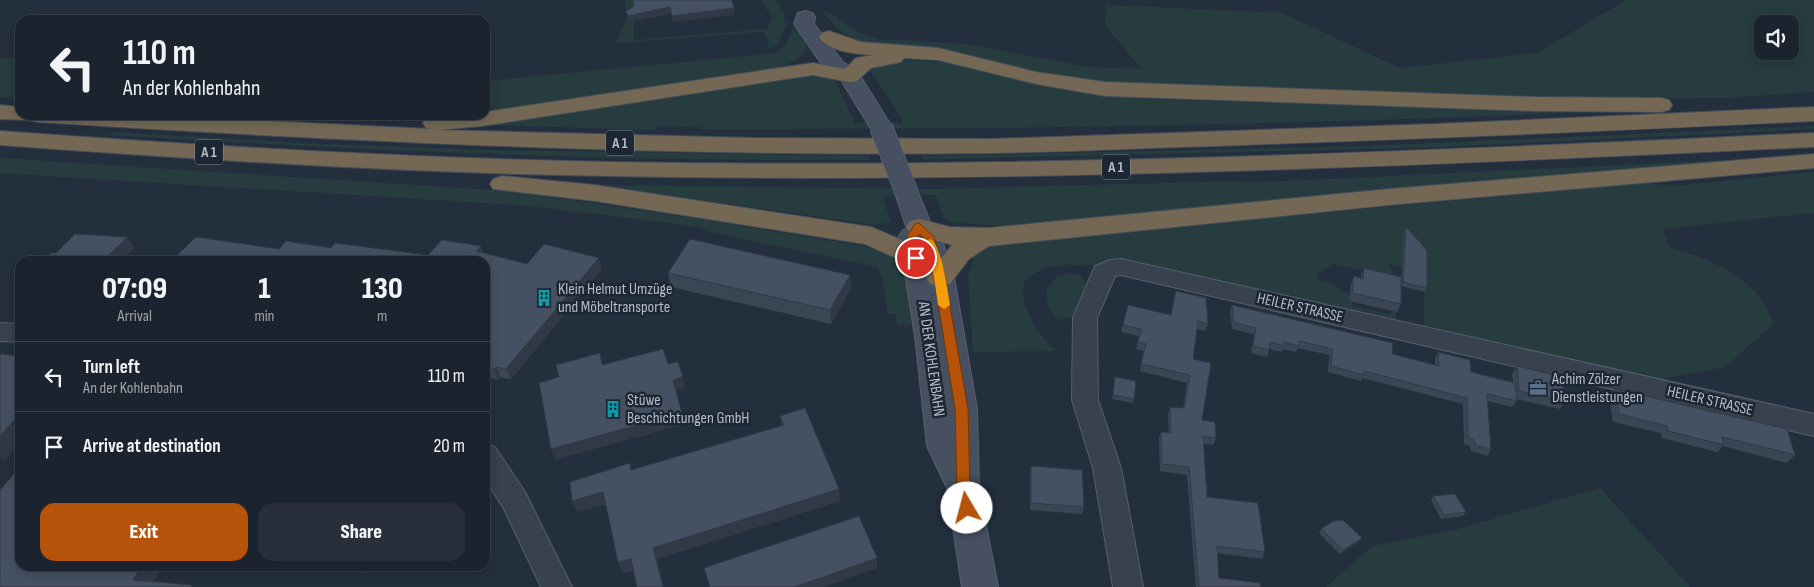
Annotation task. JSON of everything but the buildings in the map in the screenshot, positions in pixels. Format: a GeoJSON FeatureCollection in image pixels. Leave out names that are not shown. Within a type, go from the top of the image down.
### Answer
{"type":"FeatureCollection","features":[{"type":"Feature","properties":{"kind":"highway"},"geometry":{"type":"LineString","coordinates":[[779,73],[801,63],[823,40],[862,48],[938,54],[1061,83],[1123,90],[1536,104],[1697,106],[1790,104],[1814,109]]}},
{"type":"Feature","properties":{"kind":"highway"},"geometry":{"type":"LineString","coordinates":[[490,118],[813,69],[849,76],[864,63],[882,59],[915,57],[968,62]]}},
{"type":"Feature","properties":{"kind":"highway"},"geometry":{"type":"LineString","coordinates":[[0,112],[15,114]]}},
{"type":"Feature","properties":{"kind":"highway","name":"A 1"},"geometry":{"type":"LineString","coordinates":[[112,120],[247,129],[485,140],[669,144],[994,146],[1481,131],[1814,114]]}},
{"type":"Feature","properties":{"kind":"highway"},"geometry":{"type":"LineString","coordinates":[[247,129],[458,120]]}},
{"type":"Feature","properties":{"kind":"highway","name":"A 1"},"geometry":{"type":"LineString","coordinates":[[0,138],[295,158],[699,170],[1047,169],[1493,156],[1814,140]]}},
{"type":"Feature","properties":{"kind":"highway"},"geometry":{"type":"LineString","coordinates":[[871,236],[903,229],[914,214],[950,236],[988,237],[1379,198],[1814,161]]}},
{"type":"Feature","properties":{"kind":"highway"},"geometry":{"type":"LineString","coordinates":[[418,162],[458,178],[595,193],[871,236],[916,258]]}},
{"type":"Feature","properties":{"kind":"highway"},"geometry":{"type":"LineString","coordinates":[[940,277],[957,254],[978,240],[988,237]]}},
{"type":"Feature","properties":{"kind":"main road","name":"AN DER KOHLENBAHN"},"geometry":{"type":"LineString","coordinates":[[791,0],[805,17],[804,24],[823,40],[835,67],[849,76],[879,122],[893,152],[914,214],[928,237],[940,277],[962,409],[963,489],[980,587]]}},
{"type":"Feature","properties":{"kind":"main road","name":"AN DER KOHLENBAHN"},"geometry":{"type":"LineString","coordinates":[[914,214],[912,236],[929,336],[943,446],[963,489]]}},
{"type":"Feature","properties":{"kind":"street","name":"HEILER STRASSE"},"geometry":{"type":"LineString","coordinates":[[1128,587],[1107,468],[1085,400],[1083,366],[1085,318],[1103,272],[1110,268],[1131,269],[1814,425]]}},
{"type":"Feature","properties":{"kind":"street"},"geometry":{"type":"LineString","coordinates":[[0,332],[15,333]]}},
{"type":"Feature","properties":{"kind":"street"},"geometry":{"type":"LineString","coordinates":[[490,462],[515,500],[557,587]]}},
{"type":"Feature","properties":{"kind":"green space"},"geometry":{"type":"Polygon","coordinates":[[[625,0],[645,0],[634,14],[634,40],[767,29],[772,18],[761,0],[776,0],[785,14],[783,17],[787,25],[778,43],[765,50],[769,45],[764,32],[616,43],[627,18],[625,0]]]}},
{"type":"Feature","properties":{"kind":"green space"},"geometry":{"type":"Polygon","coordinates":[[[812,0],[827,14],[831,13],[855,31],[877,39],[966,44],[1088,67],[1141,69],[1105,25],[1106,5],[1282,13],[1400,68],[1537,53],[1626,0],[1814,0],[1814,92],[1728,98],[1594,99],[1108,84],[1056,76],[963,55],[862,43],[840,31],[812,0]]]}},
{"type":"Feature","properties":{"kind":"green space"},"geometry":{"type":"Polygon","coordinates":[[[793,27],[805,39],[806,45],[805,50],[797,58],[776,69],[490,113],[490,81],[776,53],[787,44],[793,27]]]}},
{"type":"Feature","properties":{"kind":"green space"},"geometry":{"type":"Polygon","coordinates":[[[0,58],[15,58],[15,98],[0,97],[0,58]]]}},
{"type":"Feature","properties":{"kind":"green space"},"geometry":{"type":"Polygon","coordinates":[[[903,60],[946,63],[1072,91],[1145,99],[1582,112],[1252,123],[922,129],[702,129],[701,127],[657,126],[656,130],[487,125],[810,74],[833,78],[855,123],[903,123],[895,107],[868,68],[903,60]]]}},
{"type":"Feature","properties":{"kind":"green space"},"geometry":{"type":"Polygon","coordinates":[[[1814,126],[1814,129],[1442,147],[948,159],[923,159],[922,156],[1366,146],[1814,126]]]}},
{"type":"Feature","properties":{"kind":"green space"},"geometry":{"type":"Polygon","coordinates":[[[113,132],[321,144],[487,150],[870,156],[871,160],[680,159],[490,154],[109,135],[113,132]]]}},
{"type":"Feature","properties":{"kind":"green space"},"geometry":{"type":"Polygon","coordinates":[[[0,158],[508,191],[687,217],[868,247],[891,254],[902,263],[907,279],[912,325],[897,325],[896,314],[888,314],[883,282],[877,267],[706,231],[700,227],[530,206],[0,173],[0,158]]]}},
{"type":"Feature","properties":{"kind":"green space"},"geometry":{"type":"Polygon","coordinates":[[[1769,158],[1003,226],[951,222],[944,218],[936,195],[882,196],[891,222],[875,225],[599,185],[933,189],[1241,181],[1243,183],[1769,158]]]}},
{"type":"Feature","properties":{"kind":"green space"},"geometry":{"type":"Polygon","coordinates":[[[1814,172],[1814,213],[1663,229],[1669,247],[1701,258],[1732,273],[1757,294],[1767,308],[1774,324],[1725,367],[1650,381],[1424,329],[1424,243],[1417,245],[1412,239],[1403,241],[1403,244],[1408,249],[1402,267],[1389,264],[1395,277],[1333,264],[1317,274],[1318,280],[1332,284],[1349,295],[1349,301],[1352,302],[1352,306],[1390,314],[1391,311],[1397,312],[1395,322],[1099,265],[1069,265],[1040,270],[1024,282],[1024,302],[1031,320],[1055,351],[973,352],[968,276],[974,260],[968,256],[987,244],[1644,183],[1672,186],[1814,172]]]}},
{"type":"Feature","properties":{"kind":"green space"},"geometry":{"type":"Polygon","coordinates":[[[1070,273],[1083,278],[1086,283],[1085,295],[1078,315],[1057,320],[1048,306],[1046,290],[1056,278],[1070,273]]]}},
{"type":"Feature","properties":{"kind":"green space"},"geometry":{"type":"Polygon","coordinates":[[[1600,488],[1690,587],[1326,587],[1372,546],[1458,529],[1600,488]]]}},
{"type":"Feature","properties":{"kind":"slow traffic"},"geometry":{"type":"LineString","coordinates":[[930,242],[940,277],[944,305]]}},
{"type":"Feature","properties":{"kind":"place","name":"Klein Helmut Umzüge und Möbeltransporte"},"geometry":{"type":"Point","coordinates":[544,298]}},
{"type":"Feature","properties":{"kind":"place","name":"Achim Zölzer Dienstleistungen"},"geometry":{"type":"Point","coordinates":[1538,388]}},
{"type":"Feature","properties":{"kind":"place","name":"Stüwe Beschichtungen GmbH"},"geometry":{"type":"Point","coordinates":[613,409]}},
{"type":"Feature","properties":{"kind":"route"},"geometry":{"type":"LineString","coordinates":[[916,258],[912,236],[919,227],[928,237],[940,277],[956,384],[962,409],[963,489],[967,508]]}}]}
